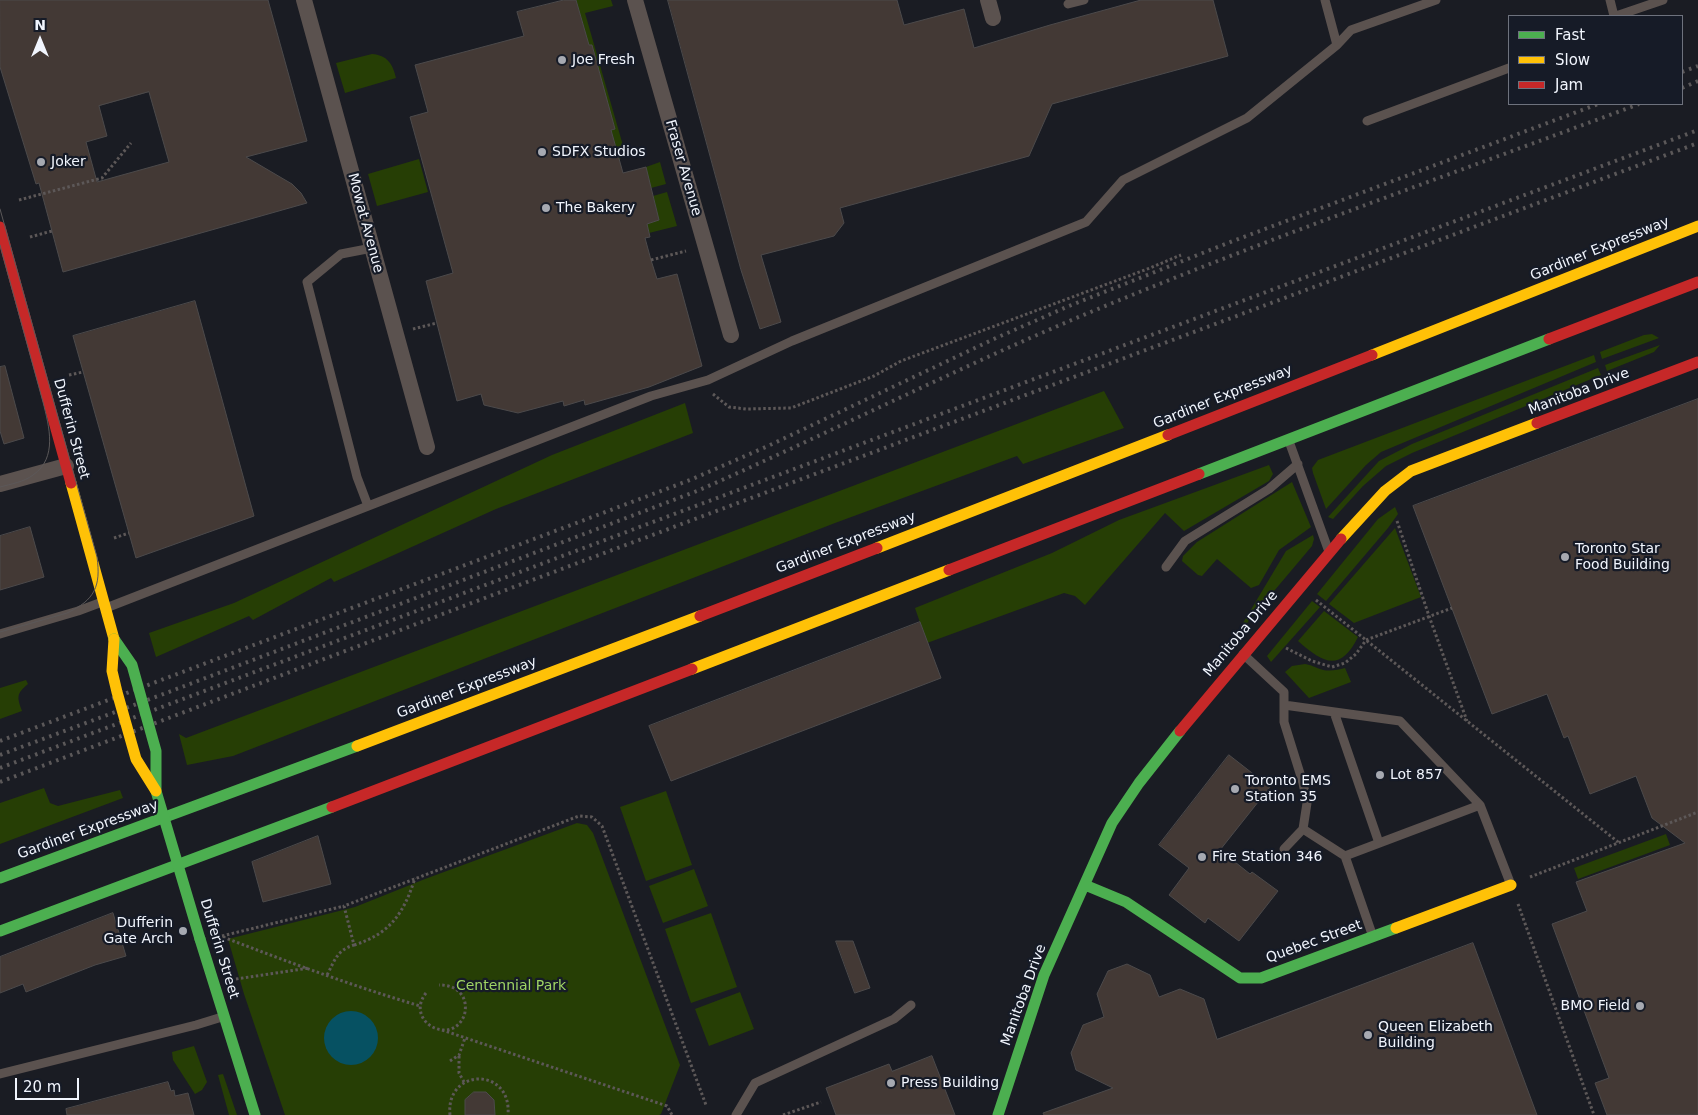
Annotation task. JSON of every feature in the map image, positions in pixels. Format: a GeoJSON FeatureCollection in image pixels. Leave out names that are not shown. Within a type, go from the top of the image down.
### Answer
{"type":"FeatureCollection","features":[{"type":"Feature","properties":{"kind":"main road","name":"Gardiner Expressway"},"geometry":{"type":"LineString","coordinates":[[0,878],[225,796],[1098,463],[1698,226]]}},
{"type":"Feature","properties":{"kind":"main road","name":"Dufferin Street"},"geometry":{"type":"LineString","coordinates":[[0,227],[114,639],[112,671],[119,700],[136,759],[156,790],[223,1016],[255,1115]]}},
{"type":"Feature","properties":{"kind":"main road"},"geometry":{"type":"LineString","coordinates":[[0,931],[232,846],[1698,282]]}},
{"type":"Feature","properties":{"kind":"main road","name":"Manitoba Drive"},"geometry":{"type":"LineString","coordinates":[[998,1115],[1044,975],[1112,823],[1139,784],[1243,654],[1329,552],[1385,491],[1411,471],[1698,362]]}},
{"type":"Feature","properties":{"kind":"main road","name":"Dufferin Street"},"geometry":{"type":"LineString","coordinates":[[114,639],[132,664],[154,742],[156,751],[156,790]]}},
{"type":"Feature","properties":{"kind":"main road","name":"Quebec Street"},"geometry":{"type":"LineString","coordinates":[[1085,885],[1126,902],[1240,978],[1261,978],[1511,885]]}},
{"type":"Feature","properties":{"kind":"street","name":"Mowat Avenue"},"geometry":{"type":"LineString","coordinates":[[304,0],[427,447]]}},
{"type":"Feature","properties":{"kind":"street","name":"Fraser Avenue"},"geometry":{"type":"LineString","coordinates":[[635,0],[731,335]]}},
{"type":"Feature","properties":{"kind":"street"},"geometry":{"type":"LineString","coordinates":[[988,0],[994,18]]}},
{"type":"Feature","properties":{"kind":"street"},"geometry":{"type":"LineString","coordinates":[[0,484],[66,466]]}},
{"type":"Feature","properties":{"kind":"lane"},"geometry":{"type":"LineString","coordinates":[[1068,4],[1084,0]]}},
{"type":"Feature","properties":{"kind":"lane"},"geometry":{"type":"LineString","coordinates":[[1325,0],[1337,45]]}},
{"type":"Feature","properties":{"kind":"lane"},"geometry":{"type":"LineString","coordinates":[[0,634],[105,605],[368,506],[651,396],[708,380],[792,341],[1086,222],[1124,180],[1246,118],[1337,45],[1351,30],[1436,0]]}},
{"type":"Feature","properties":{"kind":"lane"},"geometry":{"type":"LineString","coordinates":[[1610,0],[1615,15]]}},
{"type":"Feature","properties":{"kind":"lane"},"geometry":{"type":"LineString","coordinates":[[1618,15],[1663,0]]}},
{"type":"Feature","properties":{"kind":"lane"},"geometry":{"type":"LineString","coordinates":[[1367,121],[1508,68]]}},
{"type":"Feature","properties":{"kind":"lane"},"geometry":{"type":"LineString","coordinates":[[368,506],[357,477],[307,282],[341,254],[372,248]]}},
{"type":"Feature","properties":{"kind":"lane"},"geometry":{"type":"LineString","coordinates":[[1290,444],[1329,552]]}},
{"type":"Feature","properties":{"kind":"lane"},"geometry":{"type":"LineString","coordinates":[[1166,567],[1185,541],[1270,489],[1298,464]]}},
{"type":"Feature","properties":{"kind":"lane"},"geometry":{"type":"LineString","coordinates":[[1243,654],[1284,692],[1284,722],[1303,784],[1307,804],[1303,829],[1284,850]]}},
{"type":"Feature","properties":{"kind":"lane"},"geometry":{"type":"LineString","coordinates":[[1284,704],[1400,721],[1480,805],[1511,885]]}},
{"type":"Feature","properties":{"kind":"lane"},"geometry":{"type":"LineString","coordinates":[[1334,712],[1379,843]]}},
{"type":"Feature","properties":{"kind":"lane"},"geometry":{"type":"LineString","coordinates":[[1345,856],[1480,805]]}},
{"type":"Feature","properties":{"kind":"lane"},"geometry":{"type":"LineString","coordinates":[[1303,829],[1345,856],[1373,936]]}},
{"type":"Feature","properties":{"kind":"lane"},"geometry":{"type":"LineString","coordinates":[[736,1115],[755,1083],[894,1019],[911,1005]]}},
{"type":"Feature","properties":{"kind":"lane"},"geometry":{"type":"LineString","coordinates":[[0,1074],[223,1016]]}},
{"type":"Feature","properties":{"kind":"path"},"geometry":{"type":"LineString","coordinates":[[20,200],[102,178],[131,143]]}},
{"type":"Feature","properties":{"kind":"path"},"geometry":{"type":"LineString","coordinates":[[30,237],[52,230]]}},
{"type":"Feature","properties":{"kind":"path"},"geometry":{"type":"LineString","coordinates":[[652,260],[686,250]]}},
{"type":"Feature","properties":{"kind":"path"},"geometry":{"type":"LineString","coordinates":[[708,380],[714,395],[729,407],[746,409],[791,408],[874,376],[901,361],[1180,255]]}},
{"type":"Feature","properties":{"kind":"path"},"geometry":{"type":"LineString","coordinates":[[412,329],[437,323]]}},
{"type":"Feature","properties":{"kind":"path"},"geometry":{"type":"LineString","coordinates":[[69,375],[83,372]]}},
{"type":"Feature","properties":{"kind":"path"},"geometry":{"type":"LineString","coordinates":[[1397,521],[1428,616],[1467,721]]}},
{"type":"Feature","properties":{"kind":"path"},"geometry":{"type":"LineString","coordinates":[[114,538],[129,533]]}},
{"type":"Feature","properties":{"kind":"path"},"geometry":{"type":"LineString","coordinates":[[1300,587],[1618,842]]}},
{"type":"Feature","properties":{"kind":"path"},"geometry":{"type":"LineString","coordinates":[[1286,648],[1312,661],[1332,667],[1345,664],[1356,654],[1366,640],[1452,608]]}},
{"type":"Feature","properties":{"kind":"path"},"geometry":{"type":"LineString","coordinates":[[1594,1115],[1511,885],[1698,812]]}},
{"type":"Feature","properties":{"kind":"path"},"geometry":{"type":"LineString","coordinates":[[420,1006],[354,986],[222,936],[344,906],[579,816],[592,817],[602,826],[706,1104]]}},
{"type":"Feature","properties":{"kind":"path"},"geometry":{"type":"LineString","coordinates":[[327,975],[338,954],[345,947],[370,940],[381,934],[395,919],[409,900],[416,878]]}},
{"type":"Feature","properties":{"kind":"path"},"geometry":{"type":"LineString","coordinates":[[344,906],[354,944]]}},
{"type":"Feature","properties":{"kind":"path"},"geometry":{"type":"LineString","coordinates":[[236,979],[310,968]]}},
{"type":"Feature","properties":{"kind":"path"},"geometry":{"type":"LineString","coordinates":[[440,985],[454,988],[460,992],[465,1004],[465,1011],[460,1023],[454,1027],[442,1030]]}},
{"type":"Feature","properties":{"kind":"path"},"geometry":{"type":"LineString","coordinates":[[426,993],[421,1000],[420,1006],[424,1020],[435,1029],[667,1106],[672,1115]]}},
{"type":"Feature","properties":{"kind":"path"},"geometry":{"type":"LineString","coordinates":[[464,1082],[459,1073],[459,1055],[465,1038]]}},
{"type":"Feature","properties":{"kind":"path"},"geometry":{"type":"LineString","coordinates":[[450,1061],[459,1055]]}},
{"type":"Feature","properties":{"kind":"path"},"geometry":{"type":"LineString","coordinates":[[450,1115],[449,1106],[457,1088],[464,1082],[473,1079],[492,1081],[501,1087],[509,1105],[508,1115]]}},
{"type":"Feature","properties":{"kind":"path"},"geometry":{"type":"LineString","coordinates":[[783,1115],[821,1102]]}},
{"type":"Feature","properties":{"kind":"green space"},"geometry":{"type":"Polygon","coordinates":[[[576,0],[611,0],[613,6],[585,13],[626,156],[619,159],[611,130],[615,129],[592,45],[589,45],[576,0]]]}},
{"type":"Feature","properties":{"kind":"green space"},"geometry":{"type":"Polygon","coordinates":[[[372,54],[382,56],[388,61],[393,68],[396,78],[345,93],[336,63],[372,54]]]}},
{"type":"Feature","properties":{"kind":"green space"},"geometry":{"type":"Polygon","coordinates":[[[419,159],[428,192],[377,206],[368,174],[419,159]]]}},
{"type":"Feature","properties":{"kind":"green space"},"geometry":{"type":"Polygon","coordinates":[[[660,162],[666,184],[651,188],[646,167],[660,162]]]}},
{"type":"Feature","properties":{"kind":"green space"},"geometry":{"type":"Polygon","coordinates":[[[667,192],[677,226],[649,233],[647,223],[659,220],[653,196],[667,192]]]}},
{"type":"Feature","properties":{"kind":"green space"},"geometry":{"type":"Polygon","coordinates":[[[1652,334],[1659,338],[1602,359],[1600,352],[1644,335],[1652,334]]]}},
{"type":"Feature","properties":{"kind":"green space"},"geometry":{"type":"Polygon","coordinates":[[[1660,345],[1654,352],[1607,371],[1605,365],[1660,345]]]}},
{"type":"Feature","properties":{"kind":"green space"},"geometry":{"type":"Polygon","coordinates":[[[1594,355],[1596,362],[1381,452],[1366,465],[1326,509],[1312,468],[1318,460],[1594,355]]]}},
{"type":"Feature","properties":{"kind":"green space"},"geometry":{"type":"Polygon","coordinates":[[[1598,368],[1601,375],[1412,453],[1386,466],[1363,486],[1333,519],[1328,517],[1379,461],[1412,444],[1598,368]]]}},
{"type":"Feature","properties":{"kind":"green space"},"geometry":{"type":"Polygon","coordinates":[[[1104,391],[1124,428],[1023,464],[1017,456],[835,523],[233,756],[187,765],[179,734],[186,738],[1104,391]]]}},
{"type":"Feature","properties":{"kind":"green space"},"geometry":{"type":"Polygon","coordinates":[[[685,403],[693,433],[496,509],[334,582],[331,578],[253,620],[249,616],[156,657],[149,633],[234,603],[552,455],[685,403]]]}},
{"type":"Feature","properties":{"kind":"green space"},"geometry":{"type":"Polygon","coordinates":[[[1269,465],[1273,474],[1269,481],[1184,531],[1165,513],[1085,605],[1075,596],[1064,593],[927,643],[915,608],[1052,553],[1119,520],[1269,465]]]}},
{"type":"Feature","properties":{"kind":"green space"},"geometry":{"type":"Polygon","coordinates":[[[1292,482],[1311,527],[1279,550],[1259,585],[1251,588],[1217,559],[1202,576],[1198,575],[1182,561],[1183,556],[1197,542],[1292,482]]]}},
{"type":"Feature","properties":{"kind":"green space"},"geometry":{"type":"Polygon","coordinates":[[[1395,507],[1398,514],[1388,528],[1326,601],[1317,594],[1378,519],[1395,507]]]}},
{"type":"Feature","properties":{"kind":"green space"},"geometry":{"type":"Polygon","coordinates":[[[1395,528],[1421,597],[1354,623],[1329,604],[1395,528]]]}},
{"type":"Feature","properties":{"kind":"green space"},"geometry":{"type":"Polygon","coordinates":[[[1313,535],[1312,546],[1242,629],[1240,628],[1286,551],[1313,535]]]}},
{"type":"Feature","properties":{"kind":"green space"},"geometry":{"type":"Polygon","coordinates":[[[1312,601],[1320,607],[1271,662],[1267,656],[1312,601]]]}},
{"type":"Feature","properties":{"kind":"green space"},"geometry":{"type":"Polygon","coordinates":[[[1324,611],[1358,637],[1345,656],[1338,660],[1323,659],[1298,641],[1324,611]]]}},
{"type":"Feature","properties":{"kind":"green space"},"geometry":{"type":"Polygon","coordinates":[[[1305,664],[1326,670],[1345,668],[1351,682],[1309,698],[1285,672],[1292,666],[1305,664]]]}},
{"type":"Feature","properties":{"kind":"green space"},"geometry":{"type":"Polygon","coordinates":[[[26,680],[28,684],[21,690],[19,696],[22,711],[0,719],[0,688],[26,680]]]}},
{"type":"Feature","properties":{"kind":"green space"},"geometry":{"type":"Polygon","coordinates":[[[44,788],[50,803],[58,806],[120,790],[123,798],[0,844],[0,803],[44,788]]]}},
{"type":"Feature","properties":{"kind":"green space"},"geometry":{"type":"Polygon","coordinates":[[[666,791],[692,865],[646,881],[620,807],[666,791]]]}},
{"type":"Feature","properties":{"kind":"green space","name":"Centennial Park"},"geometry":{"type":"Polygon","coordinates":[[[577,823],[587,825],[593,833],[680,1065],[661,1114],[285,1115],[244,994],[228,939],[355,907],[577,823]]]}},
{"type":"Feature","properties":{"kind":"green space"},"geometry":{"type":"Polygon","coordinates":[[[1666,834],[1670,845],[1578,879],[1574,868],[1666,834]]]}},
{"type":"Feature","properties":{"kind":"green space"},"geometry":{"type":"Polygon","coordinates":[[[694,869],[708,906],[663,923],[649,886],[694,869]]]}},
{"type":"Feature","properties":{"kind":"green space"},"geometry":{"type":"Polygon","coordinates":[[[711,913],[737,987],[691,1003],[665,929],[711,913]]]}},
{"type":"Feature","properties":{"kind":"green space"},"geometry":{"type":"Polygon","coordinates":[[[740,992],[754,1029],[709,1046],[695,1009],[740,992]]]}},
{"type":"Feature","properties":{"kind":"green space"},"geometry":{"type":"Polygon","coordinates":[[[194,1046],[207,1082],[202,1090],[195,1094],[173,1060],[172,1052],[194,1046]]]}},
{"type":"Feature","properties":{"kind":"green space"},"geometry":{"type":"Polygon","coordinates":[[[223,1074],[237,1115],[229,1115],[218,1075],[223,1074]]]}},
{"type":"Feature","properties":{"kind":"water"},"geometry":{"type":"Polygon","coordinates":[[[346,1011],[356,1011],[366,1015],[374,1023],[378,1038],[374,1053],[366,1061],[356,1065],[346,1065],[336,1061],[328,1053],[324,1043],[324,1033],[328,1023],[336,1015],[346,1011]]]}},
{"type":"Feature","properties":{"kind":"building"},"geometry":{"type":"Polygon","coordinates":[[[0,0],[268,0],[307,141],[246,157],[292,184],[307,203],[63,272],[39,183],[36,184],[0,67],[0,0]],[[149,92],[99,106],[107,136],[86,142],[97,182],[169,162],[149,92]]]}},
{"type":"Feature","properties":{"kind":"building","name":"The Bakery"},"geometry":{"type":"Polygon","coordinates":[[[564,0],[576,0],[589,45],[592,45],[615,129],[611,130],[623,173],[646,167],[659,220],[647,224],[650,237],[645,238],[651,260],[657,279],[677,274],[702,366],[649,387],[585,405],[584,400],[564,406],[563,401],[518,413],[484,405],[481,394],[457,401],[426,281],[453,273],[410,117],[428,112],[415,65],[524,36],[517,12],[564,0]]]}},
{"type":"Feature","properties":{"kind":"building"},"geometry":{"type":"Polygon","coordinates":[[[668,0],[897,0],[904,25],[964,9],[974,48],[1141,0],[1213,0],[1228,56],[1052,104],[1029,156],[840,208],[844,223],[834,236],[761,255],[781,322],[760,329],[741,270],[668,0]]]}},
{"type":"Feature","properties":{"kind":"building"},"geometry":{"type":"Polygon","coordinates":[[[195,301],[254,516],[136,558],[73,336],[195,301]]]}},
{"type":"Feature","properties":{"kind":"building"},"geometry":{"type":"Polygon","coordinates":[[[5,366],[24,438],[4,444],[0,431],[0,367],[5,366]]]}},
{"type":"Feature","properties":{"kind":"building","name":"Toronto Star Food Building"},"geometry":{"type":"Polygon","coordinates":[[[1698,399],[1698,1115],[1607,1115],[1595,1083],[1609,1078],[1552,924],[1587,911],[1576,882],[1685,843],[1652,818],[1636,776],[1590,794],[1568,736],[1564,738],[1547,694],[1492,714],[1413,506],[1698,399]]]}},
{"type":"Feature","properties":{"kind":"building"},"geometry":{"type":"Polygon","coordinates":[[[30,527],[44,577],[0,590],[0,536],[30,527]]]}},
{"type":"Feature","properties":{"kind":"building"},"geometry":{"type":"Polygon","coordinates":[[[920,622],[941,678],[671,781],[649,726],[920,622]]]}},
{"type":"Feature","properties":{"kind":"building"},"geometry":{"type":"Polygon","coordinates":[[[1229,755],[1270,787],[1220,850],[1250,874],[1252,872],[1278,891],[1239,941],[1208,918],[1205,923],[1169,895],[1189,868],[1159,845],[1229,755]]]}},
{"type":"Feature","properties":{"kind":"building"},"geometry":{"type":"Polygon","coordinates":[[[318,836],[331,884],[263,902],[252,862],[318,836]]]}},
{"type":"Feature","properties":{"kind":"building"},"geometry":{"type":"Polygon","coordinates":[[[113,913],[126,956],[95,965],[26,992],[23,984],[0,993],[0,957],[113,913]]]}},
{"type":"Feature","properties":{"kind":"building"},"geometry":{"type":"Polygon","coordinates":[[[836,941],[853,941],[870,988],[855,993],[836,941]]]}},
{"type":"Feature","properties":{"kind":"building","name":"Queen Elizabeth Building"},"geometry":{"type":"Polygon","coordinates":[[[1473,943],[1537,1115],[1044,1115],[1043,1113],[1113,1088],[1076,1070],[1071,1053],[1083,1025],[1104,1017],[1097,994],[1108,971],[1127,964],[1150,975],[1159,997],[1180,989],[1204,999],[1217,1039],[1473,943]]]}},
{"type":"Feature","properties":{"kind":"building","name":"Press Building"},"geometry":{"type":"Polygon","coordinates":[[[932,1056],[955,1115],[836,1115],[826,1088],[889,1064],[892,1071],[932,1056]]]}},
{"type":"Feature","properties":{"kind":"building"},"geometry":{"type":"Polygon","coordinates":[[[168,1082],[171,1091],[174,1090],[175,1096],[188,1093],[194,1115],[67,1115],[66,1109],[168,1082]]]}},
{"type":"Feature","properties":{"kind":"building"},"geometry":{"type":"Polygon","coordinates":[[[474,1092],[486,1092],[494,1100],[495,1115],[465,1115],[465,1100],[474,1092]]]}},
{"type":"Feature","properties":{"kind":"tram line"},"geometry":{"type":"LineString","coordinates":[[0,209],[97,557],[98,567],[97,584],[90,597],[84,603],[67,613],[0,632]]}},
{"type":"Feature","properties":{"kind":"tram line"},"geometry":{"type":"LineString","coordinates":[[0,245],[43,402],[50,441],[49,451],[41,468],[26,479],[0,487]]}},
{"type":"Feature","properties":{"kind":"railway"},"geometry":{"type":"LineString","coordinates":[[1683,72],[1698,66]]}},
{"type":"Feature","properties":{"kind":"railway"},"geometry":{"type":"LineString","coordinates":[[1683,88],[1698,81]]}},
{"type":"Feature","properties":{"kind":"railway"},"geometry":{"type":"LineString","coordinates":[[0,741],[690,480],[768,446],[996,338],[1069,306],[1233,241],[1595,105]]}},
{"type":"Feature","properties":{"kind":"railway"},"geometry":{"type":"LineString","coordinates":[[0,755],[697,491],[1027,340],[1144,290],[1284,235],[1636,105]]}},
{"type":"Feature","properties":{"kind":"railway"},"geometry":{"type":"LineString","coordinates":[[0,768],[1698,130]]}},
{"type":"Feature","properties":{"kind":"railway"},"geometry":{"type":"LineString","coordinates":[[0,782],[527,582],[1698,143]]}},
{"type":"Feature","properties":{"kind":"traffic: fast"},"geometry":{"type":"LineString","coordinates":[[1199,474],[1549,339]]}},
{"type":"Feature","properties":{"kind":"traffic: fast"},"geometry":{"type":"LineString","coordinates":[[114,639],[132,665],[156,751],[156,791],[200,939]]}},
{"type":"Feature","properties":{"kind":"traffic: fast"},"geometry":{"type":"LineString","coordinates":[[998,1115],[1044,975],[1112,823],[1139,783],[1180,731]]}},
{"type":"Feature","properties":{"kind":"traffic: fast"},"geometry":{"type":"LineString","coordinates":[[0,878],[357,746]]}},
{"type":"Feature","properties":{"kind":"traffic: fast"},"geometry":{"type":"LineString","coordinates":[[0,931],[332,807]]}},
{"type":"Feature","properties":{"kind":"traffic: fast"},"geometry":{"type":"LineString","coordinates":[[1085,885],[1126,902],[1240,978],[1261,978],[1396,928]]}},
{"type":"Feature","properties":{"kind":"traffic: fast"},"geometry":{"type":"LineString","coordinates":[[200,939],[255,1115]]}},
{"type":"Feature","properties":{"kind":"traffic: slow"},"geometry":{"type":"LineString","coordinates":[[1372,355],[1698,226]]}},
{"type":"Feature","properties":{"kind":"traffic: slow"},"geometry":{"type":"LineString","coordinates":[[1341,539],[1385,491],[1411,471],[1537,423]]}},
{"type":"Feature","properties":{"kind":"traffic: slow"},"geometry":{"type":"LineString","coordinates":[[877,548],[1168,435]]}},
{"type":"Feature","properties":{"kind":"traffic: slow"},"geometry":{"type":"LineString","coordinates":[[71,483],[114,639]]}},
{"type":"Feature","properties":{"kind":"traffic: slow"},"geometry":{"type":"LineString","coordinates":[[692,669],[949,570]]}},
{"type":"Feature","properties":{"kind":"traffic: slow"},"geometry":{"type":"LineString","coordinates":[[357,746],[700,616]]}},
{"type":"Feature","properties":{"kind":"traffic: slow"},"geometry":{"type":"LineString","coordinates":[[114,639],[112,671],[117,692],[136,759],[156,791]]}},
{"type":"Feature","properties":{"kind":"traffic: slow"},"geometry":{"type":"LineString","coordinates":[[1396,928],[1511,885]]}},
{"type":"Feature","properties":{"kind":"traffic: jam"},"geometry":{"type":"LineString","coordinates":[[0,227],[71,483]]}},
{"type":"Feature","properties":{"kind":"traffic: jam"},"geometry":{"type":"LineString","coordinates":[[1549,339],[1698,282]]}},
{"type":"Feature","properties":{"kind":"traffic: jam"},"geometry":{"type":"LineString","coordinates":[[1168,435],[1372,355]]}},
{"type":"Feature","properties":{"kind":"traffic: jam"},"geometry":{"type":"LineString","coordinates":[[1537,423],[1698,362]]}},
{"type":"Feature","properties":{"kind":"traffic: jam"},"geometry":{"type":"LineString","coordinates":[[949,570],[1199,474]]}},
{"type":"Feature","properties":{"kind":"traffic: jam"},"geometry":{"type":"LineString","coordinates":[[1180,731],[1341,539]]}},
{"type":"Feature","properties":{"kind":"traffic: jam"},"geometry":{"type":"LineString","coordinates":[[700,616],[877,548]]}},
{"type":"Feature","properties":{"kind":"traffic: jam"},"geometry":{"type":"LineString","coordinates":[[332,807],[692,669]]}},
{"type":"Feature","properties":{"kind":"place","name":"Joe Fresh"},"geometry":{"type":"Point","coordinates":[562,60]}},
{"type":"Feature","properties":{"kind":"place","name":"SDFX Studios"},"geometry":{"type":"Point","coordinates":[542,152]}},
{"type":"Feature","properties":{"kind":"place","name":"Joker"},"geometry":{"type":"Point","coordinates":[41,162]}},
{"type":"Feature","properties":{"kind":"place","name":"The Bakery"},"geometry":{"type":"Point","coordinates":[546,208]}},
{"type":"Feature","properties":{"kind":"place","name":"Toronto Star Food Building"},"geometry":{"type":"Point","coordinates":[1565,557]}},
{"type":"Feature","properties":{"kind":"place","name":"Lot 857"},"geometry":{"type":"Point","coordinates":[1380,775]}},
{"type":"Feature","properties":{"kind":"place","name":"Toronto EMS Station 35"},"geometry":{"type":"Point","coordinates":[1235,789]}},
{"type":"Feature","properties":{"kind":"place","name":"Fire Station 346"},"geometry":{"type":"Point","coordinates":[1202,857]}},
{"type":"Feature","properties":{"kind":"place","name":"Dufferin Gate Arch"},"geometry":{"type":"Point","coordinates":[183,931]}},
{"type":"Feature","properties":{"kind":"place","name":"BMO Field"},"geometry":{"type":"Point","coordinates":[1640,1006]}},
{"type":"Feature","properties":{"kind":"place","name":"Queen Elizabeth Building"},"geometry":{"type":"Point","coordinates":[1368,1035]}},
{"type":"Feature","properties":{"kind":"place","name":"Press Building"},"geometry":{"type":"Point","coordinates":[891,1083]}}]}
